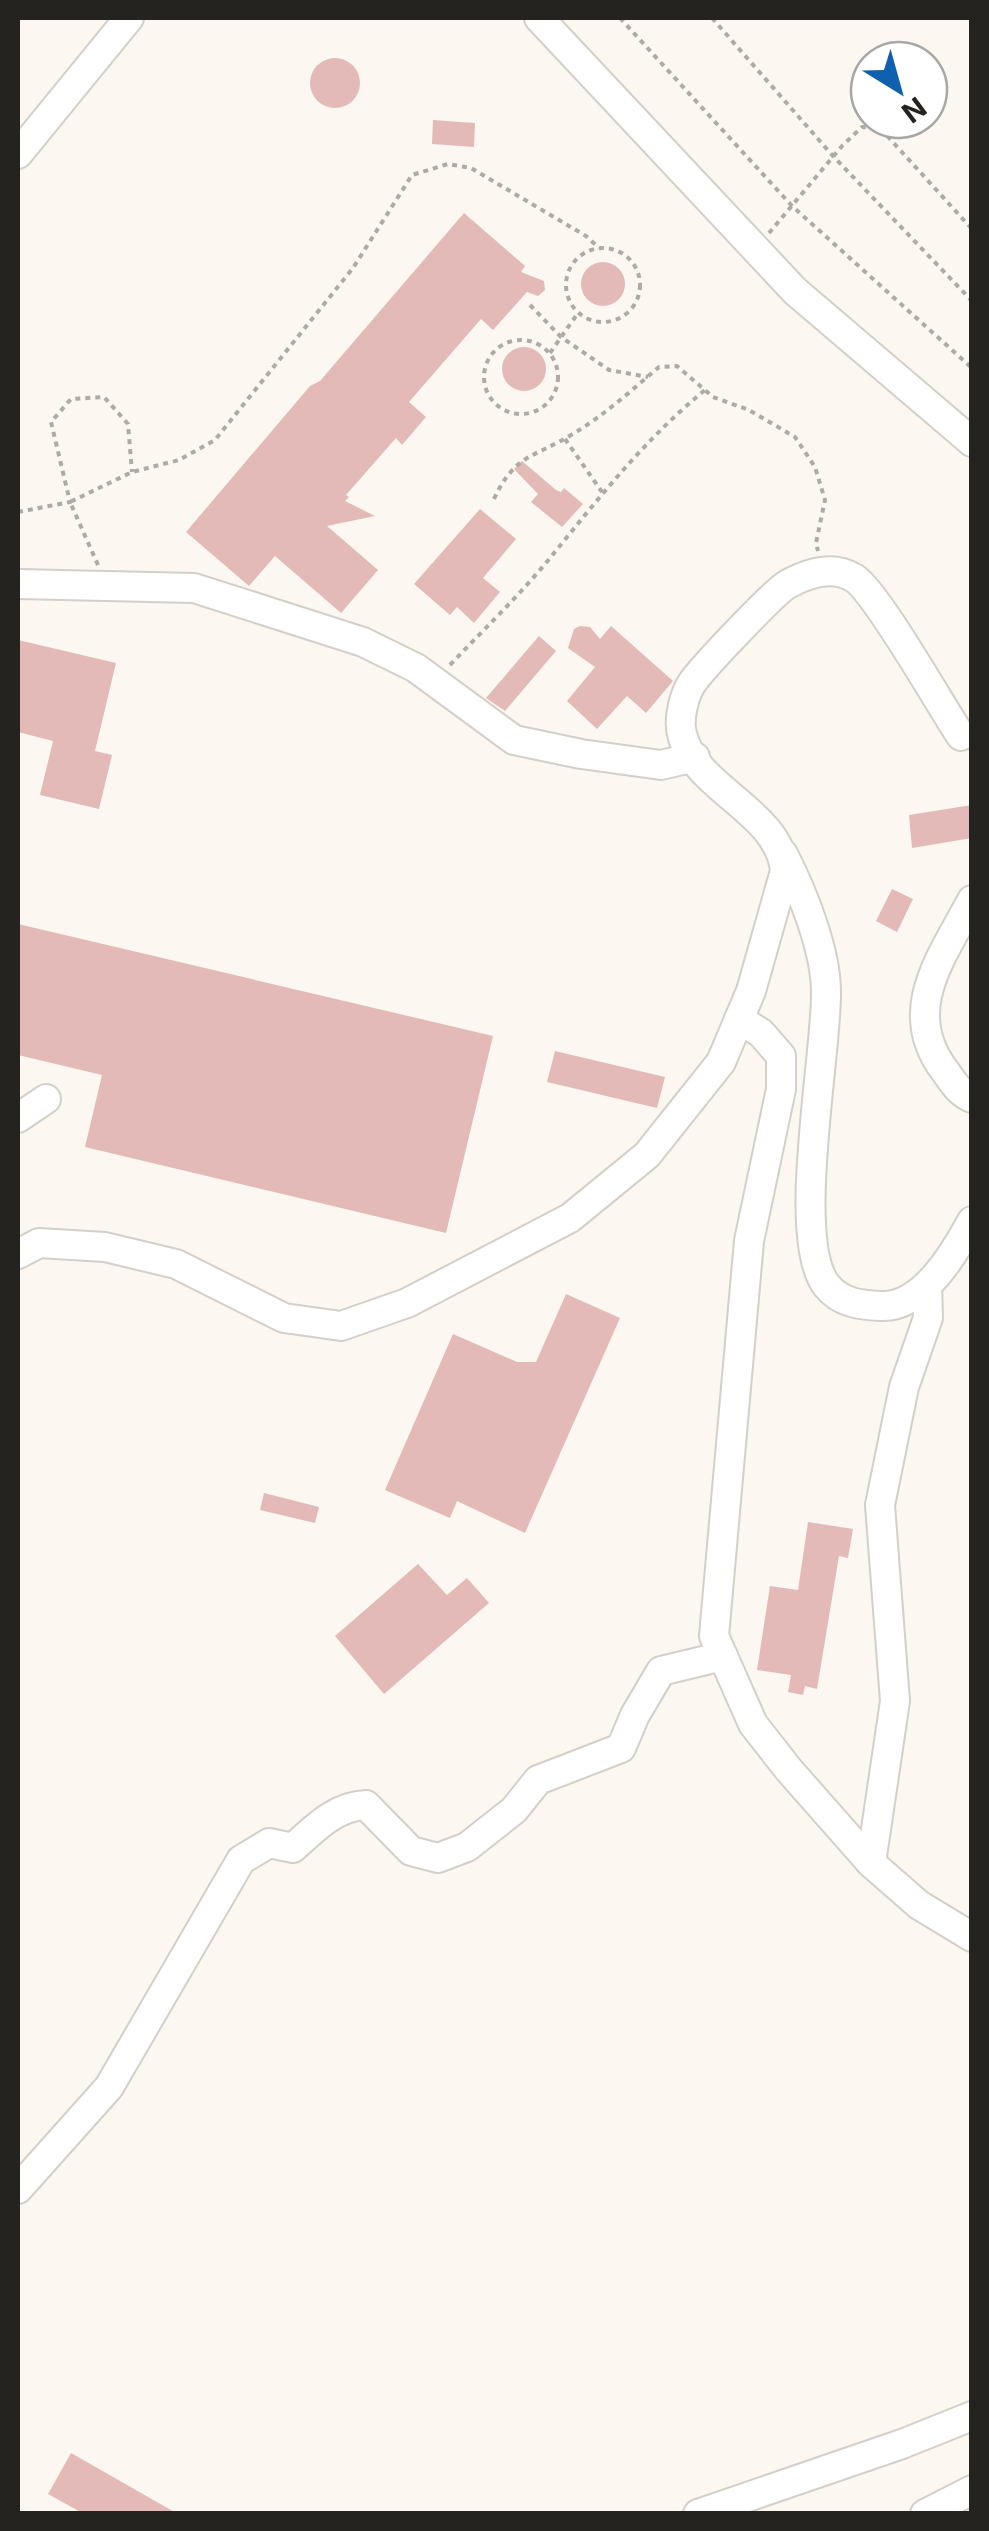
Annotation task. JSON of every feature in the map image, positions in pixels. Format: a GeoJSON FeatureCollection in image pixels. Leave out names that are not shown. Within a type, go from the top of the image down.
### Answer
{"type":"FeatureCollection","features":[{"type":"Feature","properties":{"kind":"street"},"geometry":{"type":"LineString","coordinates":[[18,154],[130,18]]}},
{"type":"Feature","properties":{"kind":"street"},"geometry":{"type":"LineString","coordinates":[[539,18],[795,291],[972,442]]}},
{"type":"Feature","properties":{"kind":"street"},"geometry":{"type":"LineString","coordinates":[[968,738],[855,578],[824,570],[785,585],[691,684],[680,716],[682,736],[703,770],[772,834],[806,898],[826,988],[809,1214],[824,1283],[842,1300],[890,1306],[927,1286],[951,1259],[972,1222]]}},
{"type":"Feature","properties":{"kind":"street"},"geometry":{"type":"LineString","coordinates":[[18,584],[194,588],[362,642],[416,668],[514,740],[661,765],[695,757]]}},
{"type":"Feature","properties":{"kind":"street"},"geometry":{"type":"LineString","coordinates":[[18,1254],[39,1243],[105,1247],[176,1264],[284,1318],[340,1326],[407,1304],[570,1218],[647,1155],[721,1062],[751,991],[785,871],[784,854]]}},
{"type":"Feature","properties":{"kind":"street"},"geometry":{"type":"LineString","coordinates":[[972,900],[930,983],[923,1016],[930,1051],[962,1094],[972,1098]]}},
{"type":"Feature","properties":{"kind":"street"},"geometry":{"type":"LineString","coordinates":[[740,1019],[762,1033],[782,1056],[781,1089],[749,1241],[714,1636],[753,1724],[870,1863],[919,1905],[972,1938]]}},
{"type":"Feature","properties":{"kind":"street"},"geometry":{"type":"LineString","coordinates":[[18,1118],[46,1099]]}},
{"type":"Feature","properties":{"kind":"street"},"geometry":{"type":"LineString","coordinates":[[870,1863],[895,1701],[880,1505],[904,1386],[928,1318],[927,1286]]}},
{"type":"Feature","properties":{"kind":"street"},"geometry":{"type":"LineString","coordinates":[[23,2175],[108,2087],[242,1860],[270,1843],[293,1848],[319,1825],[350,1806],[366,1805],[411,1851],[438,1858],[468,1847],[514,1810],[538,1780],[621,1748],[660,1671],[723,1656]]}},
{"type":"Feature","properties":{"kind":"street"},"geometry":{"type":"LineString","coordinates":[[698,2514],[972,2416]]}},
{"type":"Feature","properties":{"kind":"street"},"geometry":{"type":"LineString","coordinates":[[924,2514],[972,2490]]}},
{"type":"Feature","properties":{"kind":"path"},"geometry":{"type":"LineString","coordinates":[[620,18],[792,206],[972,368]]}},
{"type":"Feature","properties":{"kind":"path"},"geometry":{"type":"LineString","coordinates":[[712,18],[833,156],[972,301]]}},
{"type":"Feature","properties":{"kind":"path"},"geometry":{"type":"LineString","coordinates":[[756,249],[862,127],[880,128],[972,229]]}},
{"type":"Feature","properties":{"kind":"path"},"geometry":{"type":"LineString","coordinates":[[18,512],[70,502],[132,472],[180,460],[215,440],[352,268],[412,175],[448,164],[470,168],[586,236],[598,248]]}},
{"type":"Feature","properties":{"kind":"path"},"geometry":{"type":"LineString","coordinates":[[611,248],[632,261],[638,272],[639,296],[624,316],[613,321],[589,320],[578,313],[566,293],[570,269],[587,252],[611,248]]}},
{"type":"Feature","properties":{"kind":"path"},"geometry":{"type":"LineString","coordinates":[[530,305],[560,337],[609,370],[648,376]]}},
{"type":"Feature","properties":{"kind":"path"},"geometry":{"type":"LineString","coordinates":[[550,353],[578,313]]}},
{"type":"Feature","properties":{"kind":"path"},"geometry":{"type":"LineString","coordinates":[[529,340],[550,353],[559,376],[551,400],[542,408],[531,413],[507,412],[489,396],[484,372],[488,361],[505,343],[529,340]]}},
{"type":"Feature","properties":{"kind":"path"},"geometry":{"type":"LineString","coordinates":[[494,499],[502,480],[523,458],[565,438],[659,367],[678,366],[705,390],[795,437],[815,467],[825,500],[816,544],[824,570]]}},
{"type":"Feature","properties":{"kind":"path"},"geometry":{"type":"LineString","coordinates":[[434,681],[506,609],[602,492],[674,415],[705,390]]}},
{"type":"Feature","properties":{"kind":"path"},"geometry":{"type":"LineString","coordinates":[[108,585],[70,502],[51,422],[71,399],[104,396],[128,424],[132,472]]}},
{"type":"Feature","properties":{"kind":"path"},"geometry":{"type":"LineString","coordinates":[[565,438],[602,492]]}},
{"type":"Feature","properties":{"kind":"building"},"geometry":{"type":"Polygon","coordinates":[[[335,58],[353,65],[360,83],[353,101],[335,108],[317,101],[310,83],[317,65],[335,58]]]}},
{"type":"Feature","properties":{"kind":"building"},"geometry":{"type":"Polygon","coordinates":[[[433,120],[475,123],[474,147],[432,144],[433,120]]]}},
{"type":"Feature","properties":{"kind":"building"},"geometry":{"type":"Polygon","coordinates":[[[464,213],[525,266],[521,272],[544,281],[545,290],[538,296],[527,292],[493,330],[481,319],[409,402],[426,417],[402,445],[396,438],[346,495],[349,497],[345,501],[375,516],[327,526],[378,570],[341,613],[275,556],[249,586],[186,532],[464,213]]]}},
{"type":"Feature","properties":{"kind":"building"},"geometry":{"type":"Polygon","coordinates":[[[603,262],[619,268],[625,284],[619,300],[603,306],[587,300],[581,284],[587,268],[603,262]]]}},
{"type":"Feature","properties":{"kind":"building"},"geometry":{"type":"Polygon","coordinates":[[[524,347],[540,353],[546,369],[540,385],[524,391],[508,385],[502,369],[508,353],[524,347]]]}},
{"type":"Feature","properties":{"kind":"building"},"geometry":{"type":"Polygon","coordinates":[[[522,461],[556,490],[561,492],[564,488],[583,504],[562,527],[531,502],[538,494],[514,469],[522,461]]]}},
{"type":"Feature","properties":{"kind":"building"},"geometry":{"type":"Polygon","coordinates":[[[480,509],[516,539],[483,578],[500,592],[474,623],[457,607],[450,615],[414,584],[480,509]]]}},
{"type":"Feature","properties":{"kind":"building"},"geometry":{"type":"Polygon","coordinates":[[[611,626],[673,681],[646,713],[627,696],[597,729],[567,701],[595,667],[568,648],[574,629],[590,627],[600,639],[611,626]]]}},
{"type":"Feature","properties":{"kind":"building"},"geometry":{"type":"Polygon","coordinates":[[[539,636],[556,651],[505,711],[486,698],[539,636]]]}},
{"type":"Feature","properties":{"kind":"building"},"geometry":{"type":"Polygon","coordinates":[[[18,640],[116,663],[95,751],[112,755],[99,809],[40,795],[53,741],[18,732],[18,640]]]}},
{"type":"Feature","properties":{"kind":"building"},"geometry":{"type":"Polygon","coordinates":[[[972,805],[972,838],[912,848],[909,815],[972,805]]]}},
{"type":"Feature","properties":{"kind":"building"},"geometry":{"type":"Polygon","coordinates":[[[892,889],[913,899],[897,932],[876,921],[892,889]]]}},
{"type":"Feature","properties":{"kind":"building"},"geometry":{"type":"Polygon","coordinates":[[[18,924],[493,1036],[446,1233],[85,1147],[102,1075],[18,1055],[18,924]]]}},
{"type":"Feature","properties":{"kind":"building"},"geometry":{"type":"Polygon","coordinates":[[[555,1051],[665,1077],[657,1108],[547,1082],[555,1051]]]}},
{"type":"Feature","properties":{"kind":"building"},"geometry":{"type":"Polygon","coordinates":[[[566,1294],[620,1318],[525,1533],[457,1501],[450,1518],[385,1490],[453,1334],[517,1362],[536,1362],[566,1294]]]}},
{"type":"Feature","properties":{"kind":"building"},"geometry":{"type":"Polygon","coordinates":[[[264,1493],[319,1507],[315,1523],[260,1510],[264,1493]]]}},
{"type":"Feature","properties":{"kind":"building"},"geometry":{"type":"Polygon","coordinates":[[[808,1522],[853,1529],[848,1558],[839,1556],[817,1689],[805,1686],[803,1695],[788,1692],[791,1675],[757,1670],[770,1586],[798,1590],[808,1522]]]}},
{"type":"Feature","properties":{"kind":"building"},"geometry":{"type":"Polygon","coordinates":[[[418,1564],[447,1595],[467,1578],[489,1603],[384,1694],[335,1636],[418,1564]]]}},
{"type":"Feature","properties":{"kind":"building"},"geometry":{"type":"Polygon","coordinates":[[[71,2453],[178,2514],[84,2514],[48,2494],[71,2453]]]}}]}
